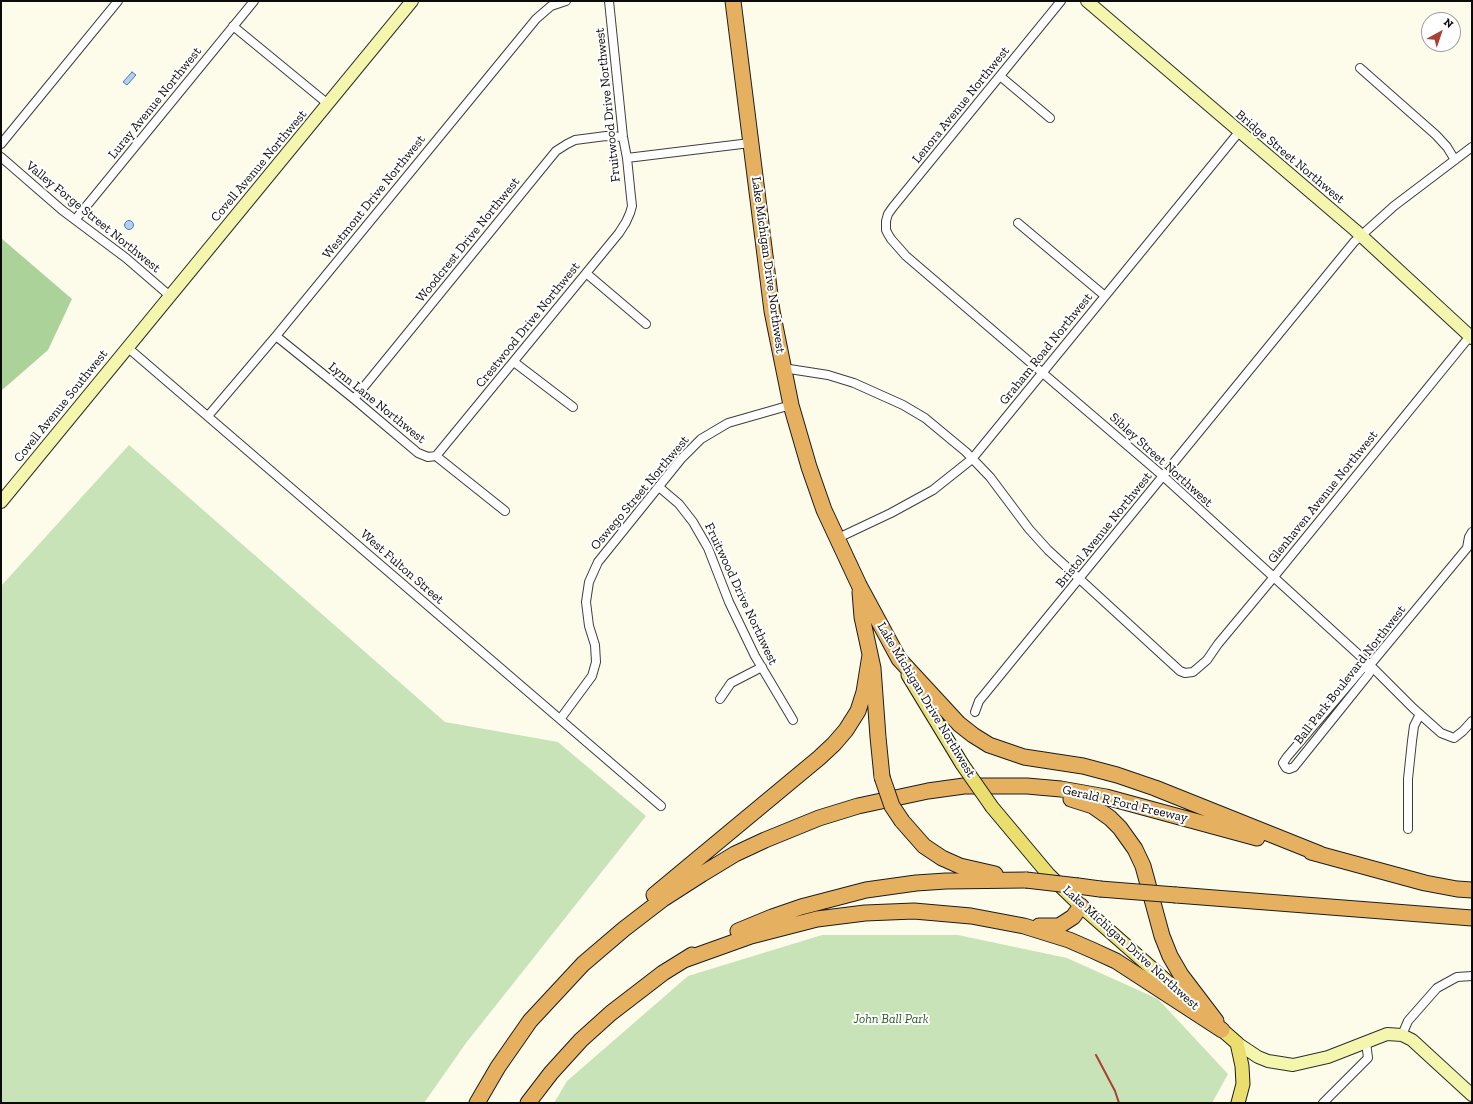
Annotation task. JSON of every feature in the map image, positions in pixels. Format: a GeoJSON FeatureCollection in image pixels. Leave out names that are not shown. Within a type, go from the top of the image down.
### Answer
{"type":"FeatureCollection","features":[{"type":"Feature","properties":{"kind":"highway","name":"Lake Michigan Drive Northwest"},"geometry":{"type":"LineString","coordinates":[[733,1],[770,297],[791,405],[809,467],[836,539],[898,659]]}},
{"type":"Feature","properties":{"kind":"highway"},"geometry":{"type":"LineString","coordinates":[[859,585],[862,617],[873,668],[882,777],[892,806],[902,821],[924,846],[942,858],[960,866],[1024,880],[1100,889],[1472,918]]}},
{"type":"Feature","properties":{"kind":"highway"},"geometry":{"type":"LineString","coordinates":[[583,964],[600,941],[834,744],[846,730],[858,711],[864,692],[870,655]]}},
{"type":"Feature","properties":{"kind":"highway"},"geometry":{"type":"LineString","coordinates":[[898,659],[959,724],[989,745],[1024,757],[1083,766],[1155,788],[1320,854]]}},
{"type":"Feature","properties":{"kind":"highway","name":"Gerald R Ford Freeway"},"geometry":{"type":"LineString","coordinates":[[477,1103],[498,1067],[530,1021],[583,964],[624,929],[663,900],[735,854],[765,840],[819,818],[858,806],[904,795],[964,786],[1027,786],[1061,789],[1106,797],[1425,883],[1457,889],[1472,890]]}},
{"type":"Feature","properties":{"kind":"highway"},"geometry":{"type":"LineString","coordinates":[[1000,786],[1019,791],[1076,800],[1093,806],[1110,818],[1120,828],[1135,849],[1143,866],[1162,936],[1170,956],[1180,975],[1222,1030]]}},
{"type":"Feature","properties":{"kind":"highway"},"geometry":{"type":"LineString","coordinates":[[528,1103],[551,1073],[581,1040],[606,1017],[648,984],[684,960],[705,947],[735,932],[772,916],[838,896],[866,890],[916,883],[946,881],[1024,880]]}},
{"type":"Feature","properties":{"kind":"highway"},"geometry":{"type":"LineString","coordinates":[[1024,926],[1060,926],[1073,916],[1081,906]]}},
{"type":"Feature","properties":{"kind":"highway"},"geometry":{"type":"LineString","coordinates":[[684,960],[780,927],[817,919],[865,913],[914,911],[971,916],[1024,926],[1069,940],[1116,961],[1222,1030]]}},
{"type":"Feature","properties":{"kind":"main road","name":"Covell Avenue Northwest"},"geometry":{"type":"LineString","coordinates":[[127,347],[412,1]]}},
{"type":"Feature","properties":{"kind":"main road","name":"Bridge Street Northwest"},"geometry":{"type":"LineString","coordinates":[[1087,1],[1360,236],[1471,337]]}},
{"type":"Feature","properties":{"kind":"main road","name":"Covell Avenue Southwest"},"geometry":{"type":"LineString","coordinates":[[1,502],[127,347]]}},
{"type":"Feature","properties":{"kind":"main road","name":"Lake Michigan Drive Northwest"},"geometry":{"type":"LineString","coordinates":[[898,659],[962,764],[992,807],[1049,875],[1081,906],[1237,1043],[1258,1057],[1268,1061],[1293,1065],[1328,1057],[1387,1034],[1402,1035]]}},
{"type":"Feature","properties":{"kind":"main road"},"geometry":{"type":"LineString","coordinates":[[1402,1035],[1412,1040],[1472,1095]]}},
{"type":"Feature","properties":{"kind":"main road"},"geometry":{"type":"LineString","coordinates":[[1237,1043],[1242,1066],[1243,1084],[1238,1103]]}},
{"type":"Feature","properties":{"kind":"street"},"geometry":{"type":"LineString","coordinates":[[1,144],[118,1]]}},
{"type":"Feature","properties":{"kind":"street","name":"Luray Avenue Northwest"},"geometry":{"type":"LineString","coordinates":[[75,220],[254,1]]}},
{"type":"Feature","properties":{"kind":"street","name":"Westmont Drive Northwest"},"geometry":{"type":"LineString","coordinates":[[208,416],[276,336],[536,19],[551,6],[566,1]]}},
{"type":"Feature","properties":{"kind":"street","name":"Fruitwood Drive Northwest"},"geometry":{"type":"LineString","coordinates":[[609,1],[623,137],[627,158],[632,206]]}},
{"type":"Feature","properties":{"kind":"street","name":"Lenora Avenue Northwest"},"geometry":{"type":"LineString","coordinates":[[886,226],[888,214],[893,207],[1061,1]]}},
{"type":"Feature","properties":{"kind":"street"},"geometry":{"type":"LineString","coordinates":[[233,26],[328,104]]}},
{"type":"Feature","properties":{"kind":"street"},"geometry":{"type":"LineString","coordinates":[[1360,68],[1436,135],[1447,147],[1455,160]]}},
{"type":"Feature","properties":{"kind":"street"},"geometry":{"type":"LineString","coordinates":[[1000,76],[1050,118]]}},
{"type":"Feature","properties":{"kind":"street","name":"Graham Road Northwest"},"geometry":{"type":"LineString","coordinates":[[836,539],[891,514],[933,490],[972,459],[1239,132]]}},
{"type":"Feature","properties":{"kind":"street","name":"Woodcrest Drive Northwest"},"geometry":{"type":"LineString","coordinates":[[354,399],[556,152],[575,140],[606,136],[623,137]]}},
{"type":"Feature","properties":{"kind":"street"},"geometry":{"type":"LineString","coordinates":[[627,158],[750,143]]}},
{"type":"Feature","properties":{"kind":"street","name":"Bristol Avenue Northwest"},"geometry":{"type":"LineString","coordinates":[[975,712],[980,701],[1354,242],[1394,206],[1472,147]]}},
{"type":"Feature","properties":{"kind":"street","name":"Valley Forge Street Northwest"},"geometry":{"type":"LineString","coordinates":[[1,157],[75,220],[126,258],[170,296]]}},
{"type":"Feature","properties":{"kind":"street","name":"Crestwood Drive Northwest"},"geometry":{"type":"LineString","coordinates":[[436,456],[514,362],[626,222],[632,206]]}},
{"type":"Feature","properties":{"kind":"street"},"geometry":{"type":"LineString","coordinates":[[1018,223],[1105,296]]}},
{"type":"Feature","properties":{"kind":"street","name":"Sibley Street Northwest"},"geometry":{"type":"LineString","coordinates":[[886,226],[886,230],[891,239],[906,256],[1163,476],[1370,665],[1441,733],[1454,738],[1458,736],[1472,721]]}},
{"type":"Feature","properties":{"kind":"street"},"geometry":{"type":"LineString","coordinates":[[586,273],[646,324]]}},
{"type":"Feature","properties":{"kind":"street","name":"Lynn Lane Northwest"},"geometry":{"type":"LineString","coordinates":[[276,336],[418,453],[428,456],[436,456],[505,511]]}},
{"type":"Feature","properties":{"kind":"street","name":"Glenhaven Avenue Northwest"},"geometry":{"type":"LineString","coordinates":[[1079,579],[1180,671],[1185,673],[1193,672],[1207,660],[1218,644],[1471,337]]}},
{"type":"Feature","properties":{"kind":"street","name":"West Fulton Street"},"geometry":{"type":"LineString","coordinates":[[127,347],[561,718],[661,806]]}},
{"type":"Feature","properties":{"kind":"street"},"geometry":{"type":"LineString","coordinates":[[514,362],[573,407]]}},
{"type":"Feature","properties":{"kind":"street"},"geometry":{"type":"LineString","coordinates":[[783,368],[828,375],[854,383],[903,405],[924,418],[966,452],[990,477],[1029,529],[1048,550],[1079,579]]}},
{"type":"Feature","properties":{"kind":"street","name":"Oswego Street Northwest"},"geometry":{"type":"LineString","coordinates":[[561,718],[592,676],[596,662],[595,645],[589,626],[586,602],[589,582],[598,562],[681,459],[701,439],[728,423],[791,405]]}},
{"type":"Feature","properties":{"kind":"street","name":"Fruitwood Drive Northwest"},"geometry":{"type":"LineString","coordinates":[[659,486],[679,504],[693,522],[708,548],[729,602],[762,667],[793,720]]}},
{"type":"Feature","properties":{"kind":"street","name":"Ball Park Boulevard Northwest"},"geometry":{"type":"LineString","coordinates":[[1370,665],[1370,672],[1368,675],[1294,767],[1289,769],[1286,768],[1283,763],[1287,757],[1362,669],[1370,665],[1470,549],[1469,537],[1472,532]]}},
{"type":"Feature","properties":{"kind":"street"},"geometry":{"type":"LineString","coordinates":[[720,699],[731,683],[762,667]]}},
{"type":"Feature","properties":{"kind":"street"},"geometry":{"type":"LineString","coordinates":[[1408,829],[1408,779],[1412,740],[1414,726],[1420,714]]}},
{"type":"Feature","properties":{"kind":"street"},"geometry":{"type":"LineString","coordinates":[[1402,1035],[1408,1021],[1437,988],[1457,977],[1472,976]]}},
{"type":"Feature","properties":{"kind":"street"},"geometry":{"type":"LineString","coordinates":[[1323,1103],[1368,1058],[1366,1042]]}},
{"type":"Feature","properties":{"kind":"green space"},"geometry":{"type":"Polygon","coordinates":[[[1,238],[72,299],[48,350],[1,391],[1,238]]]}},
{"type":"Feature","properties":{"kind":"green space"},"geometry":{"type":"Polygon","coordinates":[[[129,445],[445,722],[558,742],[646,816],[466,1043],[424,1103],[1,1103],[1,586],[129,445]]]}},
{"type":"Feature","properties":{"kind":"green space","name":"John Ball Park"},"geometry":{"type":"Polygon","coordinates":[[[822,935],[958,935],[1067,958],[1158,999],[1228,1074],[1212,1103],[554,1103],[567,1081],[688,976],[822,935]]]}},
{"type":"Feature","properties":{"kind":"water"},"geometry":{"type":"Polygon","coordinates":[[[132,72],[136,75],[127,85],[123,82],[132,72]]]}},
{"type":"Feature","properties":{"kind":"water"},"geometry":{"type":"Polygon","coordinates":[[[129,220],[134,225],[129,230],[124,225],[129,220]]]}},
{"type":"Feature","properties":{"kind":"railway"},"geometry":{"type":"LineString","coordinates":[[1096,1055],[1115,1091],[1119,1103]]}}]}
